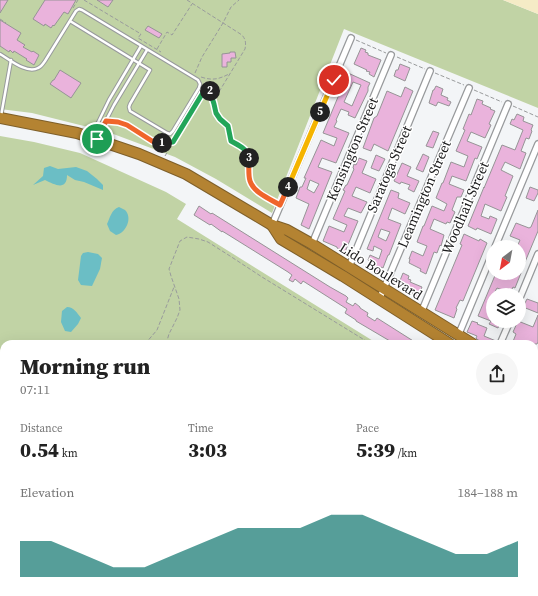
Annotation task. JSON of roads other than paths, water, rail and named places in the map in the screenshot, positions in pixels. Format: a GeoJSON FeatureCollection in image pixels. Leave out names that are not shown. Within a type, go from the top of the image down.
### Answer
{"type":"FeatureCollection","features":[{"type":"Feature","properties":{"kind":"highway","name":"Lido Boulevard"},"geometry":{"type":"LineString","coordinates":[[0,118],[78,133],[139,154],[186,174],[272,225],[287,230],[312,244],[466,340]]}},
{"type":"Feature","properties":{"kind":"highway","name":"Lido Boulevard"},"geometry":{"type":"LineString","coordinates":[[272,225],[281,240],[444,340]]}},
{"type":"Feature","properties":{"kind":"street"},"geometry":{"type":"LineString","coordinates":[[272,225],[351,38]]}},
{"type":"Feature","properties":{"kind":"street","name":"Kensington Street"},"geometry":{"type":"LineString","coordinates":[[312,244],[391,55]]}},
{"type":"Feature","properties":{"kind":"street","name":"Saratoga Street"},"geometry":{"type":"LineString","coordinates":[[349,267],[430,71]]}},
{"type":"Feature","properties":{"kind":"street","name":"Leamington Street"},"geometry":{"type":"LineString","coordinates":[[379,300],[469,88]]}},
{"type":"Feature","properties":{"kind":"street","name":"Woodhail Street"},"geometry":{"type":"LineString","coordinates":[[421,312],[508,104]]}},
{"type":"Feature","properties":{"kind":"street"},"geometry":{"type":"LineString","coordinates":[[498,240],[538,144]]}},
{"type":"Feature","properties":{"kind":"street"},"geometry":{"type":"LineString","coordinates":[[524,288],[538,254]]}},
{"type":"Feature","properties":{"kind":"street"},"geometry":{"type":"LineString","coordinates":[[458,336],[486,269]]}},
{"type":"Feature","properties":{"kind":"street"},"geometry":{"type":"LineString","coordinates":[[502,340],[507,328]]}},
{"type":"Feature","properties":{"kind":"lane"},"geometry":{"type":"LineString","coordinates":[[0,54],[25,69],[33,70],[39,68],[45,61],[76,11],[79,9],[82,10],[198,80],[200,84],[199,88],[170,134],[130,111],[130,104],[150,70],[70,21]]}},
{"type":"Feature","properties":{"kind":"lane"},"geometry":{"type":"LineString","coordinates":[[94,138],[109,100],[141,46]]}},
{"type":"Feature","properties":{"kind":"lane"},"geometry":{"type":"LineString","coordinates":[[94,138],[106,121],[147,50]]}},
{"type":"Feature","properties":{"kind":"lane"},"geometry":{"type":"LineString","coordinates":[[0,118],[10,60]]}},
{"type":"Feature","properties":{"kind":"water"},"geometry":{"type":"Polygon","coordinates":[[[50,166],[58,169],[76,167],[87,171],[103,185],[103,190],[75,180],[67,175],[63,185],[56,185],[45,180],[33,185],[43,176],[44,168],[50,166]]]}},
{"type":"Feature","properties":{"kind":"water"},"geometry":{"type":"Polygon","coordinates":[[[119,207],[127,213],[128,221],[123,231],[116,235],[110,231],[107,224],[112,212],[119,207]]]}},
{"type":"Feature","properties":{"kind":"water"},"geometry":{"type":"Polygon","coordinates":[[[88,252],[98,254],[102,258],[100,269],[92,286],[81,285],[78,280],[81,256],[83,253],[88,252]]]}},
{"type":"Feature","properties":{"kind":"water"},"geometry":{"type":"Polygon","coordinates":[[[67,307],[77,312],[81,318],[71,332],[65,331],[61,322],[62,311],[67,307]]]}}]}
